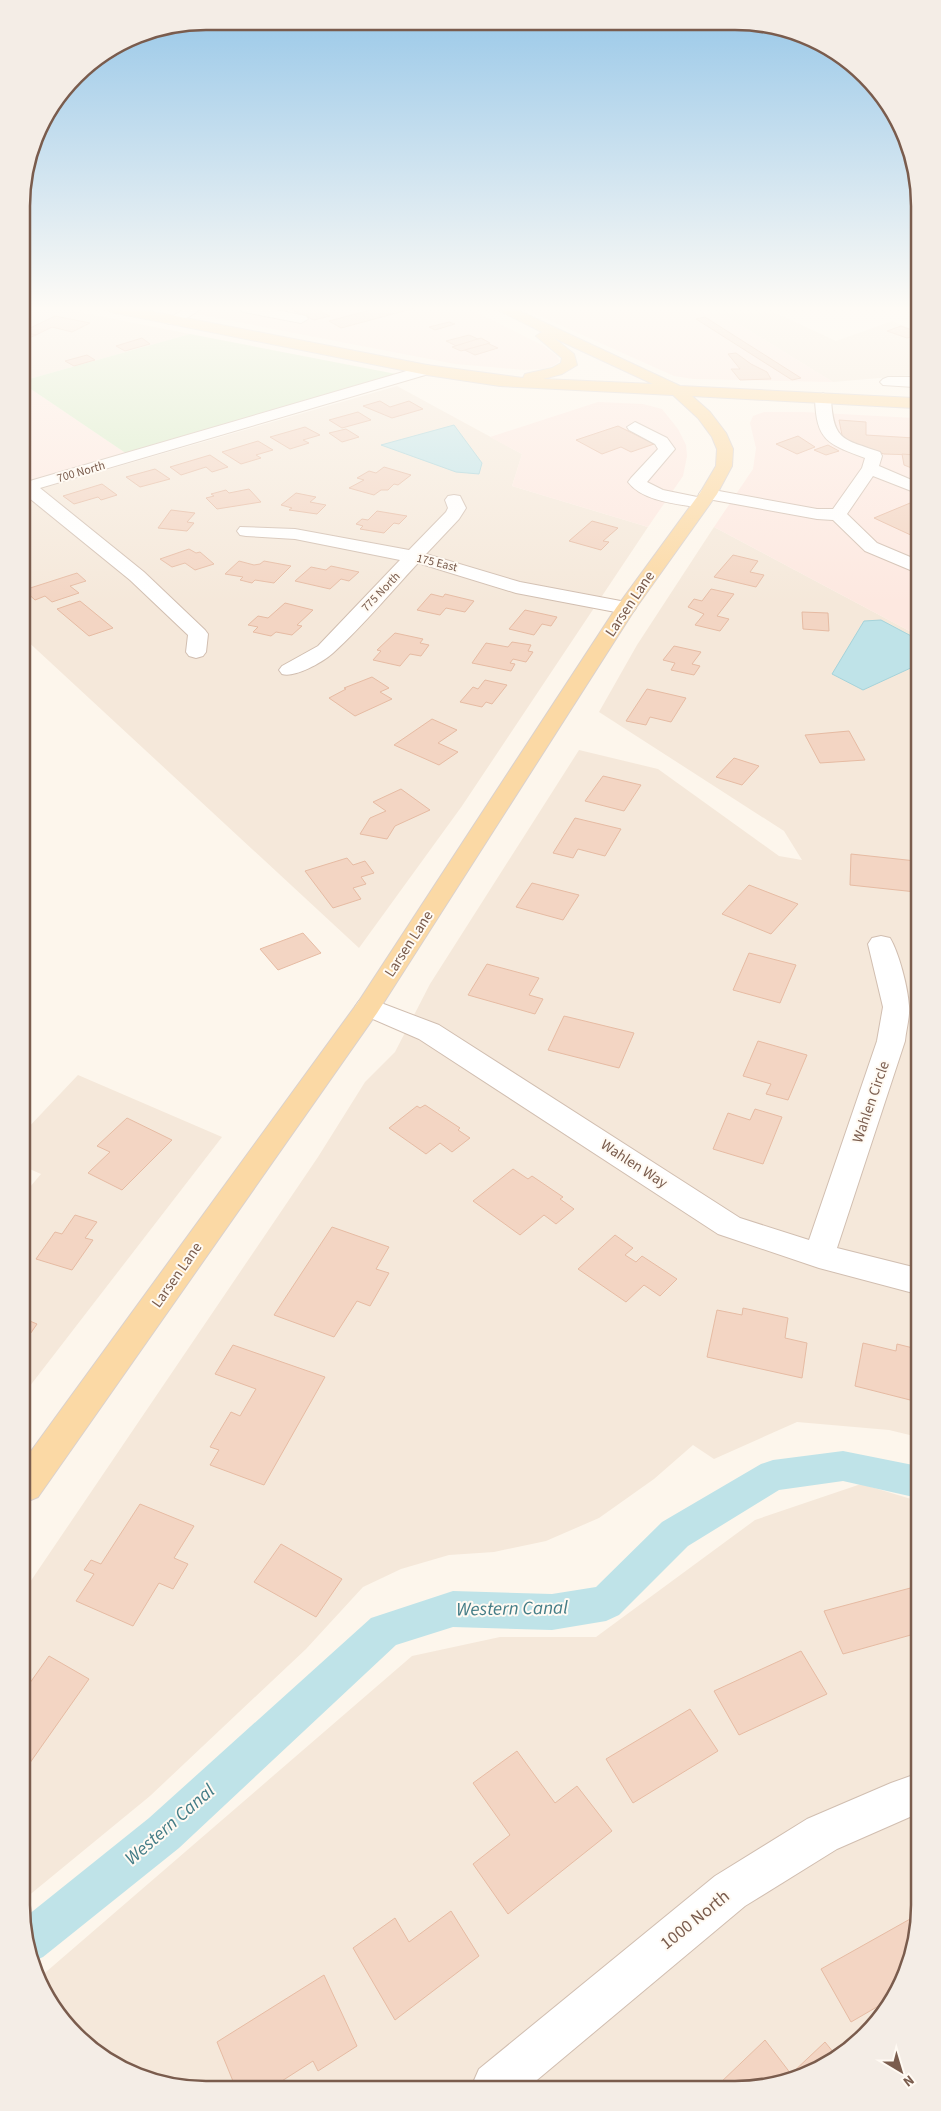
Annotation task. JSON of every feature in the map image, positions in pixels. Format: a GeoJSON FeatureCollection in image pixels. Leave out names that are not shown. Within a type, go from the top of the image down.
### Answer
{"type":"FeatureCollection","features":[{"type":"Feature","properties":{"kind":"main road","name":"Larsen Lane"},"geometry":{"type":"LineString","coordinates":[[30,1480],[368,1007],[626,608],[704,498],[724,466],[724,449],[720,436],[695,407]]}},
{"type":"Feature","properties":{"kind":"street","name":"700 North"},"geometry":{"type":"LineString","coordinates":[[30,487],[303,407]]}},
{"type":"Feature","properties":{"kind":"street"},"geometry":{"type":"LineString","coordinates":[[824,407],[826,431],[832,439],[874,456],[870,468],[838,515]]}},
{"type":"Feature","properties":{"kind":"street"},"geometry":{"type":"LineString","coordinates":[[636,427],[661,441],[667,449],[641,476],[637,482],[641,487],[655,492],[817,514],[838,515],[871,546],[911,564]]}},
{"type":"Feature","properties":{"kind":"street"},"geometry":{"type":"LineString","coordinates":[[870,468],[911,486]]}},
{"type":"Feature","properties":{"kind":"street"},"geometry":{"type":"LineString","coordinates":[[30,492],[141,579],[178,613],[198,634],[196,652]]}},
{"type":"Feature","properties":{"kind":"street","name":"775 North"},"geometry":{"type":"LineString","coordinates":[[289,670],[325,650],[453,515],[457,508],[454,500]]}},
{"type":"Feature","properties":{"kind":"street","name":"175 East"},"geometry":{"type":"LineString","coordinates":[[246,531],[294,534],[415,557],[444,564],[506,584],[626,608]]}},
{"type":"Feature","properties":{"kind":"street","name":"Wahlen Circle"},"geometry":{"type":"LineString","coordinates":[[819,1256],[891,1041],[896,1007],[880,944]]}},
{"type":"Feature","properties":{"kind":"street","name":"Wahlen Way"},"geometry":{"type":"LineString","coordinates":[[368,1007],[429,1032],[729,1226],[819,1256],[911,1280]]}},
{"type":"Feature","properties":{"kind":"street","name":"1000 North"},"geometry":{"type":"LineString","coordinates":[[500,2081],[730,1891],[822,1834],[911,1796]]}},
{"type":"Feature","properties":{"kind":"shaded area"},"geometry":{"type":"Polygon","coordinates":[[[30,407],[57,407],[127,454],[30,481],[30,407]]]}},
{"type":"Feature","properties":{"kind":"shaded area"},"geometry":{"type":"Polygon","coordinates":[[[326,407],[435,407],[522,454],[512,486],[648,527],[462,806],[359,948],[30,643],[30,492],[326,407]]]}},
{"type":"Feature","properties":{"kind":"shaded area"},"geometry":{"type":"Polygon","coordinates":[[[584,407],[653,407],[662,409],[678,429],[686,445],[687,456],[683,476],[648,527],[512,486],[522,454],[490,437],[584,407]]]}},
{"type":"Feature","properties":{"kind":"shaded area"},"geometry":{"type":"Polygon","coordinates":[[[764,412],[804,412],[911,418],[911,632],[714,527],[753,469],[756,448],[750,423],[753,416],[764,412]]]}},
{"type":"Feature","properties":{"kind":"shaded area"},"geometry":{"type":"Polygon","coordinates":[[[714,527],[911,632],[911,1435],[889,1430],[797,1422],[714,1459],[693,1445],[654,1479],[599,1518],[546,1541],[494,1552],[449,1555],[401,1569],[363,1587],[306,1649],[150,1796],[30,1895],[30,1582],[318,1157],[365,1082],[395,1052],[430,984],[579,750],[658,769],[779,856],[802,860],[784,831],[599,712],[637,645],[714,527]]]}},
{"type":"Feature","properties":{"kind":"shaded area"},"geometry":{"type":"Polygon","coordinates":[[[78,1075],[222,1137],[30,1386],[30,1187],[41,1174],[30,1169],[30,1126],[78,1075]]]}},
{"type":"Feature","properties":{"kind":"shaded area"},"geometry":{"type":"Polygon","coordinates":[[[861,1484],[911,1499],[911,1916],[908,1939],[893,1983],[875,2012],[842,2045],[802,2068],[769,2078],[746,2081],[195,2081],[172,2078],[128,2063],[99,2045],[66,2012],[44,1974],[412,1656],[500,1637],[596,1637],[755,1520],[861,1484]]]}},
{"type":"Feature","properties":{"kind":"green space"},"geometry":{"type":"Polygon","coordinates":[[[57,407],[287,407],[127,454],[57,407]]]}},
{"type":"Feature","properties":{"kind":"water"},"geometry":{"type":"Polygon","coordinates":[[[454,425],[482,463],[479,474],[456,472],[381,445],[454,425]]]}},
{"type":"Feature","properties":{"kind":"water"},"geometry":{"type":"Polygon","coordinates":[[[881,620],[911,636],[911,668],[863,690],[832,674],[864,621],[881,620]]]}},
{"type":"Feature","properties":{"kind":"building"},"geometry":{"type":"Polygon","coordinates":[[[364,407],[419,407],[423,409],[392,418],[364,407]]]}},
{"type":"Feature","properties":{"kind":"building"},"geometry":{"type":"Polygon","coordinates":[[[358,412],[371,420],[342,428],[329,420],[358,412]]]}},
{"type":"Feature","properties":{"kind":"building"},"geometry":{"type":"Polygon","coordinates":[[[839,420],[866,422],[866,435],[911,438],[911,455],[884,454],[843,440],[839,420]]]}},
{"type":"Feature","properties":{"kind":"building"},"geometry":{"type":"Polygon","coordinates":[[[618,426],[654,444],[631,452],[621,447],[602,454],[576,440],[618,426]]]}},
{"type":"Feature","properties":{"kind":"building"},"geometry":{"type":"Polygon","coordinates":[[[305,427],[320,435],[303,440],[309,443],[290,449],[270,437],[305,427]]]}},
{"type":"Feature","properties":{"kind":"building"},"geometry":{"type":"Polygon","coordinates":[[[346,429],[359,437],[342,442],[329,433],[346,429]]]}},
{"type":"Feature","properties":{"kind":"building"},"geometry":{"type":"Polygon","coordinates":[[[798,436],[815,447],[797,454],[776,444],[798,436]]]}},
{"type":"Feature","properties":{"kind":"building"},"geometry":{"type":"Polygon","coordinates":[[[258,441],[273,450],[256,455],[261,458],[241,464],[222,452],[258,441]]]}},
{"type":"Feature","properties":{"kind":"building"},"geometry":{"type":"Polygon","coordinates":[[[828,445],[839,451],[826,455],[814,450],[828,445]]]}},
{"type":"Feature","properties":{"kind":"building"},"geometry":{"type":"Polygon","coordinates":[[[902,454],[911,455],[911,468],[904,465],[902,454]]]}},
{"type":"Feature","properties":{"kind":"building"},"geometry":{"type":"Polygon","coordinates":[[[210,455],[228,467],[212,472],[206,467],[181,475],[170,467],[210,455]]]}},
{"type":"Feature","properties":{"kind":"building"},"geometry":{"type":"Polygon","coordinates":[[[384,467],[411,475],[398,485],[394,484],[388,490],[381,490],[374,495],[349,488],[364,480],[357,478],[369,471],[376,473],[384,467]]]}},
{"type":"Feature","properties":{"kind":"building"},"geometry":{"type":"Polygon","coordinates":[[[155,469],[170,479],[140,487],[126,477],[155,469]]]}},
{"type":"Feature","properties":{"kind":"building"},"geometry":{"type":"Polygon","coordinates":[[[102,484],[117,495],[101,500],[98,497],[74,504],[63,496],[102,484]]]}},
{"type":"Feature","properties":{"kind":"building"},"geometry":{"type":"Polygon","coordinates":[[[249,489],[261,502],[217,509],[206,498],[214,496],[211,494],[226,490],[229,493],[249,489]]]}},
{"type":"Feature","properties":{"kind":"building"},"geometry":{"type":"Polygon","coordinates":[[[296,493],[316,497],[310,502],[326,505],[317,514],[289,510],[292,508],[281,505],[296,493]]]}},
{"type":"Feature","properties":{"kind":"building"},"geometry":{"type":"Polygon","coordinates":[[[911,503],[911,535],[874,518],[911,503]]]}},
{"type":"Feature","properties":{"kind":"building"},"geometry":{"type":"Polygon","coordinates":[[[171,510],[195,513],[187,522],[194,523],[187,531],[158,528],[171,510]]]}},
{"type":"Feature","properties":{"kind":"building"},"geometry":{"type":"Polygon","coordinates":[[[377,511],[407,516],[399,524],[394,523],[384,533],[360,529],[363,526],[356,524],[362,519],[368,520],[377,511]]]}},
{"type":"Feature","properties":{"kind":"building"},"geometry":{"type":"Polygon","coordinates":[[[592,521],[618,528],[603,541],[609,542],[601,550],[569,541],[592,521]]]}},
{"type":"Feature","properties":{"kind":"building"},"geometry":{"type":"Polygon","coordinates":[[[189,549],[196,553],[200,552],[214,564],[195,570],[185,563],[172,567],[160,559],[189,549]]]}},
{"type":"Feature","properties":{"kind":"building"},"geometry":{"type":"Polygon","coordinates":[[[733,555],[758,561],[750,572],[764,575],[756,587],[714,577],[733,555]]]}},
{"type":"Feature","properties":{"kind":"building"},"geometry":{"type":"Polygon","coordinates":[[[239,561],[254,565],[264,561],[291,566],[274,583],[255,580],[252,583],[240,580],[243,577],[225,574],[239,561]]]}},
{"type":"Feature","properties":{"kind":"building"},"geometry":{"type":"Polygon","coordinates":[[[331,566],[359,572],[349,581],[341,579],[330,589],[295,581],[311,567],[326,570],[331,566]]]}},
{"type":"Feature","properties":{"kind":"building"},"geometry":{"type":"Polygon","coordinates":[[[77,573],[86,581],[70,586],[79,593],[52,602],[45,596],[35,600],[30,595],[30,588],[77,573]]]}},
{"type":"Feature","properties":{"kind":"building"},"geometry":{"type":"Polygon","coordinates":[[[711,589],[734,594],[717,616],[729,619],[720,631],[695,625],[704,614],[688,607],[694,599],[702,601],[711,589]]]}},
{"type":"Feature","properties":{"kind":"building"},"geometry":{"type":"Polygon","coordinates":[[[431,594],[443,597],[445,594],[474,601],[465,612],[446,608],[440,615],[417,610],[431,594]]]}},
{"type":"Feature","properties":{"kind":"building"},"geometry":{"type":"Polygon","coordinates":[[[80,601],[113,628],[89,636],[57,609],[80,601]]]}},
{"type":"Feature","properties":{"kind":"building"},"geometry":{"type":"Polygon","coordinates":[[[285,603],[313,610],[297,625],[302,626],[292,635],[276,632],[271,636],[253,632],[258,627],[248,625],[258,616],[268,618],[285,603]]]}},
{"type":"Feature","properties":{"kind":"building"},"geometry":{"type":"Polygon","coordinates":[[[525,610],[557,617],[551,626],[542,624],[534,635],[509,629],[525,610]]]}},
{"type":"Feature","properties":{"kind":"building"},"geometry":{"type":"Polygon","coordinates":[[[802,612],[828,613],[829,631],[803,629],[802,612]]]}},
{"type":"Feature","properties":{"kind":"building"},"geometry":{"type":"Polygon","coordinates":[[[395,633],[423,639],[420,643],[429,645],[421,656],[410,654],[400,666],[373,660],[381,651],[377,650],[395,633]]]}},
{"type":"Feature","properties":{"kind":"building"},"geometry":{"type":"Polygon","coordinates":[[[512,642],[531,645],[528,651],[533,652],[526,662],[513,659],[510,663],[515,664],[511,671],[472,663],[486,643],[508,647],[512,642]]]}},
{"type":"Feature","properties":{"kind":"building"},"geometry":{"type":"Polygon","coordinates":[[[674,646],[701,652],[692,664],[700,666],[694,675],[671,670],[675,663],[663,660],[674,646]]]}},
{"type":"Feature","properties":{"kind":"building"},"geometry":{"type":"Polygon","coordinates":[[[372,677],[389,688],[380,692],[392,699],[355,716],[329,698],[346,689],[344,688],[372,677]]]}},
{"type":"Feature","properties":{"kind":"building"},"geometry":{"type":"Polygon","coordinates":[[[485,680],[507,685],[492,704],[486,702],[482,707],[460,702],[473,687],[478,689],[485,680]]]}},
{"type":"Feature","properties":{"kind":"building"},"geometry":{"type":"Polygon","coordinates":[[[647,689],[686,698],[671,722],[650,717],[646,725],[626,721],[647,689]]]}},
{"type":"Feature","properties":{"kind":"building"},"geometry":{"type":"Polygon","coordinates":[[[432,719],[457,730],[438,743],[458,752],[439,765],[394,745],[432,719]]]}},
{"type":"Feature","properties":{"kind":"building"},"geometry":{"type":"Polygon","coordinates":[[[849,731],[865,760],[820,763],[805,735],[849,731]]]}},
{"type":"Feature","properties":{"kind":"building"},"geometry":{"type":"Polygon","coordinates":[[[734,758],[759,766],[742,785],[716,777],[734,758]]]}},
{"type":"Feature","properties":{"kind":"building"},"geometry":{"type":"Polygon","coordinates":[[[603,776],[641,785],[624,811],[585,801],[603,776]]]}},
{"type":"Feature","properties":{"kind":"building"},"geometry":{"type":"Polygon","coordinates":[[[401,789],[430,810],[395,826],[387,839],[360,834],[370,818],[386,811],[373,802],[401,789]]]}},
{"type":"Feature","properties":{"kind":"building"},"geometry":{"type":"Polygon","coordinates":[[[575,818],[621,829],[605,856],[578,849],[573,858],[553,853],[575,818]]]}},
{"type":"Feature","properties":{"kind":"building"},"geometry":{"type":"Polygon","coordinates":[[[851,854],[911,860],[911,891],[850,885],[851,854]]]}},
{"type":"Feature","properties":{"kind":"building"},"geometry":{"type":"Polygon","coordinates":[[[347,858],[353,865],[365,861],[374,873],[361,877],[366,884],[353,888],[361,899],[333,908],[305,871],[347,858]]]}},
{"type":"Feature","properties":{"kind":"building"},"geometry":{"type":"Polygon","coordinates":[[[532,883],[579,895],[563,920],[516,907],[532,883]]]}},
{"type":"Feature","properties":{"kind":"building"},"geometry":{"type":"Polygon","coordinates":[[[749,885],[798,904],[771,934],[722,914],[749,885]]]}},
{"type":"Feature","properties":{"kind":"building"},"geometry":{"type":"Polygon","coordinates":[[[303,933],[321,953],[278,970],[260,949],[303,933]]]}},
{"type":"Feature","properties":{"kind":"building"},"geometry":{"type":"Polygon","coordinates":[[[749,953],[796,965],[780,1003],[733,990],[749,953]]]}},
{"type":"Feature","properties":{"kind":"building"},"geometry":{"type":"Polygon","coordinates":[[[487,964],[539,978],[529,995],[543,999],[535,1014],[468,995],[487,964]]]}},
{"type":"Feature","properties":{"kind":"building"},"geometry":{"type":"Polygon","coordinates":[[[564,1016],[634,1033],[619,1068],[548,1050],[564,1016]]]}},
{"type":"Feature","properties":{"kind":"building"},"geometry":{"type":"Polygon","coordinates":[[[758,1041],[807,1055],[788,1100],[766,1094],[771,1084],[743,1076],[758,1041]]]}},
{"type":"Feature","properties":{"kind":"building"},"geometry":{"type":"Polygon","coordinates":[[[425,1105],[460,1128],[458,1130],[470,1138],[452,1152],[440,1143],[426,1154],[389,1128],[417,1106],[420,1108],[425,1105]]]}},
{"type":"Feature","properties":{"kind":"building"},"geometry":{"type":"Polygon","coordinates":[[[755,1109],[782,1117],[763,1164],[713,1149],[728,1113],[750,1120],[755,1109]]]}},
{"type":"Feature","properties":{"kind":"building"},"geometry":{"type":"Polygon","coordinates":[[[127,1118],[172,1140],[122,1190],[88,1173],[110,1152],[97,1146],[127,1118]]]}},
{"type":"Feature","properties":{"kind":"building"},"geometry":{"type":"Polygon","coordinates":[[[513,1169],[528,1179],[532,1176],[563,1197],[560,1199],[574,1209],[556,1224],[544,1215],[520,1235],[473,1201],[513,1169]]]}},
{"type":"Feature","properties":{"kind":"building"},"geometry":{"type":"Polygon","coordinates":[[[75,1215],[97,1222],[85,1238],[93,1240],[72,1270],[36,1259],[55,1232],[62,1234],[75,1215]]]}},
{"type":"Feature","properties":{"kind":"building"},"geometry":{"type":"Polygon","coordinates":[[[332,1227],[389,1247],[376,1269],[389,1273],[370,1306],[357,1301],[334,1337],[274,1315],[332,1227]]]}},
{"type":"Feature","properties":{"kind":"building"},"geometry":{"type":"Polygon","coordinates":[[[615,1235],[633,1248],[625,1255],[636,1262],[642,1256],[677,1279],[660,1296],[644,1285],[626,1302],[578,1269],[615,1235]]]}},
{"type":"Feature","properties":{"kind":"building"},"geometry":{"type":"Polygon","coordinates":[[[743,1308],[788,1318],[785,1338],[807,1343],[802,1378],[707,1357],[717,1310],[742,1315],[743,1308]]]}},
{"type":"Feature","properties":{"kind":"building"},"geometry":{"type":"Polygon","coordinates":[[[30,1321],[37,1324],[30,1334],[30,1321]]]}},
{"type":"Feature","properties":{"kind":"building"},"geometry":{"type":"Polygon","coordinates":[[[863,1343],[896,1351],[897,1344],[911,1348],[911,1400],[855,1386],[863,1343]]]}},
{"type":"Feature","properties":{"kind":"building"},"geometry":{"type":"Polygon","coordinates":[[[233,1345],[325,1377],[264,1485],[210,1465],[219,1450],[210,1447],[231,1412],[240,1416],[256,1389],[215,1374],[233,1345]]]}},
{"type":"Feature","properties":{"kind":"building"},"geometry":{"type":"Polygon","coordinates":[[[140,1504],[194,1526],[174,1558],[188,1564],[173,1589],[159,1583],[133,1626],[76,1601],[94,1574],[84,1570],[91,1560],[101,1564],[140,1504]]]}},
{"type":"Feature","properties":{"kind":"building"},"geometry":{"type":"Polygon","coordinates":[[[281,1544],[342,1579],[316,1617],[254,1582],[281,1544]]]}},
{"type":"Feature","properties":{"kind":"building"},"geometry":{"type":"Polygon","coordinates":[[[911,1588],[911,1635],[843,1654],[824,1611],[911,1588]]]}},
{"type":"Feature","properties":{"kind":"building"},"geometry":{"type":"Polygon","coordinates":[[[801,1651],[827,1694],[739,1735],[714,1691],[801,1651]]]}},
{"type":"Feature","properties":{"kind":"building"},"geometry":{"type":"Polygon","coordinates":[[[49,1656],[89,1679],[30,1763],[30,1683],[49,1656]]]}},
{"type":"Feature","properties":{"kind":"building"},"geometry":{"type":"Polygon","coordinates":[[[690,1709],[718,1751],[633,1803],[606,1759],[690,1709]]]}},
{"type":"Feature","properties":{"kind":"building"},"geometry":{"type":"Polygon","coordinates":[[[517,1751],[555,1803],[577,1786],[612,1831],[508,1914],[473,1864],[510,1835],[473,1783],[517,1751]]]}},
{"type":"Feature","properties":{"kind":"building"},"geometry":{"type":"Polygon","coordinates":[[[451,1911],[479,1956],[395,2020],[353,1948],[395,1918],[409,1942],[451,1911]]]}},
{"type":"Feature","properties":{"kind":"building"},"geometry":{"type":"Polygon","coordinates":[[[911,1919],[908,1939],[902,1961],[893,1983],[879,2006],[851,2022],[821,1969],[911,1919]]]}},
{"type":"Feature","properties":{"kind":"building"},"geometry":{"type":"Polygon","coordinates":[[[324,1975],[357,2046],[318,2071],[313,2061],[282,2081],[233,2081],[217,2042],[324,1975]]]}},
{"type":"Feature","properties":{"kind":"building"},"geometry":{"type":"Polygon","coordinates":[[[765,2040],[790,2072],[769,2078],[746,2081],[722,2081],[765,2040]]]}},
{"type":"Feature","properties":{"kind":"building"},"geometry":{"type":"Polygon","coordinates":[[[825,2042],[833,2051],[813,2063],[794,2071],[825,2042]]]}},
{"type":"Feature","properties":{"kind":"waterway","name":"Western Canal"},"geometry":{"type":"LineString","coordinates":[[33,1938],[164,1833],[384,1631],[453,1609],[552,1612],[606,1603],[675,1534],[773,1475],[843,1466],[911,1481]]}}]}
